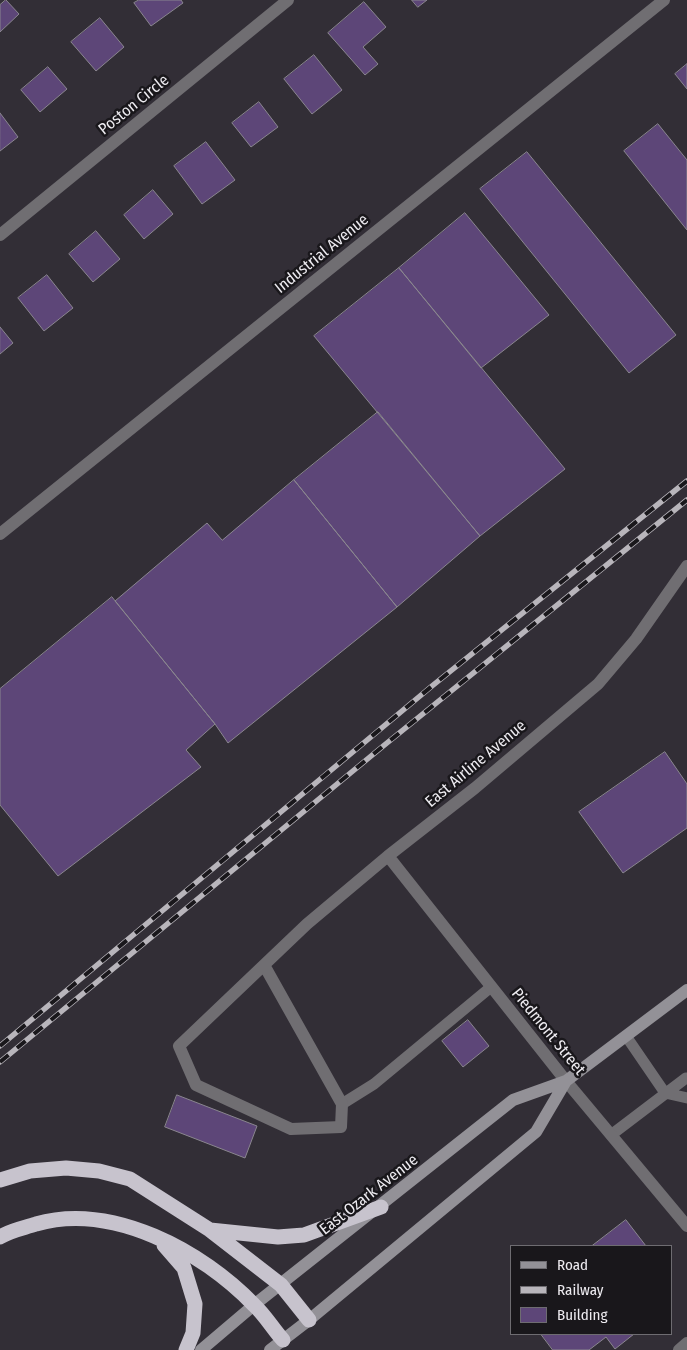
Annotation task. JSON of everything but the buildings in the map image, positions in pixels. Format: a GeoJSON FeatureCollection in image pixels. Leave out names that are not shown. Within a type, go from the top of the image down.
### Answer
{"type":"FeatureCollection","features":[{"type":"Feature","properties":{"kind":"highway"},"geometry":{"type":"LineString","coordinates":[[0,1180],[30,1171],[56,1168],[99,1171],[130,1179],[210,1230],[281,1285],[309,1320]]}},
{"type":"Feature","properties":{"kind":"highway"},"geometry":{"type":"LineString","coordinates":[[210,1230],[278,1237],[304,1235],[381,1207]]}},
{"type":"Feature","properties":{"kind":"highway"},"geometry":{"type":"LineString","coordinates":[[0,1237],[48,1221],[80,1219],[121,1224],[156,1237],[205,1265],[254,1305],[283,1340]]}},
{"type":"Feature","properties":{"kind":"highway"},"geometry":{"type":"LineString","coordinates":[[156,1237],[184,1268],[195,1304],[192,1333],[186,1350]]}},
{"type":"Feature","properties":{"kind":"main road","name":"East Ozark Avenue"},"geometry":{"type":"LineString","coordinates":[[201,1350],[254,1305],[381,1207],[513,1100],[566,1082],[687,990]]}},
{"type":"Feature","properties":{"kind":"main road","name":"East Ozark Avenue"},"geometry":{"type":"LineString","coordinates":[[270,1350],[309,1320],[536,1132],[566,1082]]}},
{"type":"Feature","properties":{"kind":"street","name":"Poston Circle"},"geometry":{"type":"LineString","coordinates":[[0,235],[288,0]]}},
{"type":"Feature","properties":{"kind":"street","name":"Industrial Avenue"},"geometry":{"type":"LineString","coordinates":[[0,534],[664,0]]}},
{"type":"Feature","properties":{"kind":"street","name":"East Airline Avenue"},"geometry":{"type":"LineString","coordinates":[[342,1104],[341,1127],[291,1129],[196,1085],[179,1046],[308,924],[388,856],[475,788],[598,684],[636,639],[687,566]]}},
{"type":"Feature","properties":{"kind":"street","name":"Piedmont Street"},"geometry":{"type":"LineString","coordinates":[[388,856],[566,1082],[687,1226]]}},
{"type":"Feature","properties":{"kind":"street"},"geometry":{"type":"LineString","coordinates":[[264,965],[342,1104]]}},
{"type":"Feature","properties":{"kind":"street"},"geometry":{"type":"LineString","coordinates":[[679,1350],[687,1344]]}},
{"type":"Feature","properties":{"kind":"lane"},"geometry":{"type":"LineString","coordinates":[[342,1104],[374,1084],[491,987]]}},
{"type":"Feature","properties":{"kind":"lane"},"geometry":{"type":"LineString","coordinates":[[626,1036],[665,1093],[687,1098]]}},
{"type":"Feature","properties":{"kind":"lane"},"geometry":{"type":"LineString","coordinates":[[611,1135],[686,1078]]}},
{"type":"Feature","properties":{"kind":"railway"},"geometry":{"type":"LineString","coordinates":[[0,1046],[432,686],[687,481]]}},
{"type":"Feature","properties":{"kind":"railway"},"geometry":{"type":"LineString","coordinates":[[0,1062],[382,747],[687,500]]}}]}
